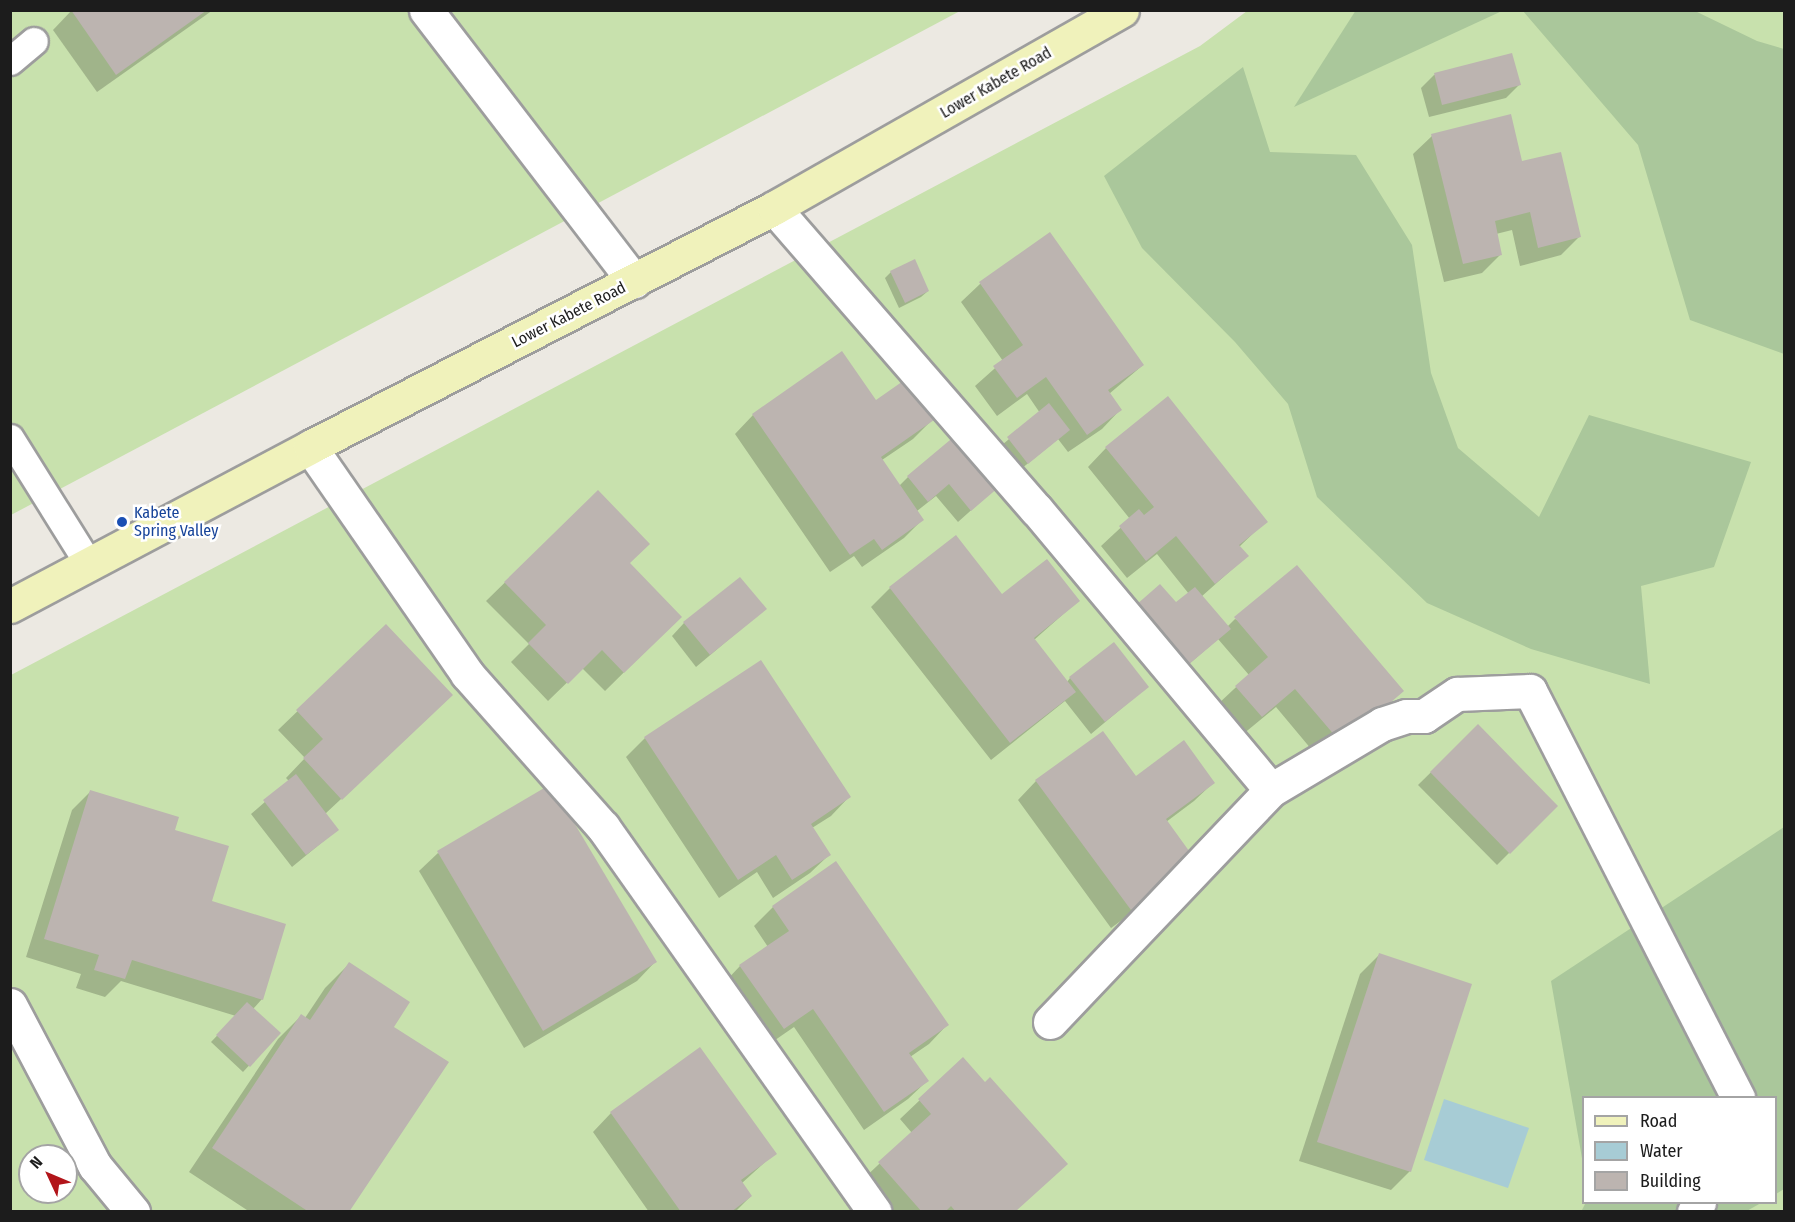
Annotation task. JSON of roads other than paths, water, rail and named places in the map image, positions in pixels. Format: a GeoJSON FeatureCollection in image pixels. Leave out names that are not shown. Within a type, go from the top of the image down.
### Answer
{"type":"FeatureCollection","features":[{"type":"Feature","properties":{"kind":"main road","name":"Lower Kabete Road"},"geometry":{"type":"LineString","coordinates":[[10,606],[90,566],[310,447],[774,208],[1104,15]]}},
{"type":"Feature","properties":{"kind":"street"},"geometry":{"type":"LineString","coordinates":[[426,10],[634,281]]}},
{"type":"Feature","properties":{"kind":"street"},"geometry":{"type":"LineString","coordinates":[[774,208],[1036,509],[1271,790]]}},
{"type":"Feature","properties":{"kind":"street"},"geometry":{"type":"LineString","coordinates":[[310,447],[467,674],[603,827],[875,1212]]}},
{"type":"Feature","properties":{"kind":"street"},"geometry":{"type":"LineString","coordinates":[[1050,1022],[1271,790],[1383,724],[1406,716],[1424,716],[1457,694],[1530,691],[1737,1096]]}},
{"type":"Feature","properties":{"kind":"street"},"geometry":{"type":"LineString","coordinates":[[10,1005],[95,1166],[133,1212]]}},
{"type":"Feature","properties":{"kind":"lane"},"geometry":{"type":"LineString","coordinates":[[10,61],[34,41]]}},
{"type":"Feature","properties":{"kind":"lane"},"geometry":{"type":"LineString","coordinates":[[10,438],[90,566]]}},
{"type":"Feature","properties":{"kind":"water"},"geometry":{"type":"Polygon","coordinates":[[[1444,1099],[1529,1128],[1508,1188],[1424,1160],[1444,1099]]]}},
{"type":"Feature","properties":{"kind":"place","name":"Kabete Spring Valley"},"geometry":{"type":"Point","coordinates":[122,522]}}]}
